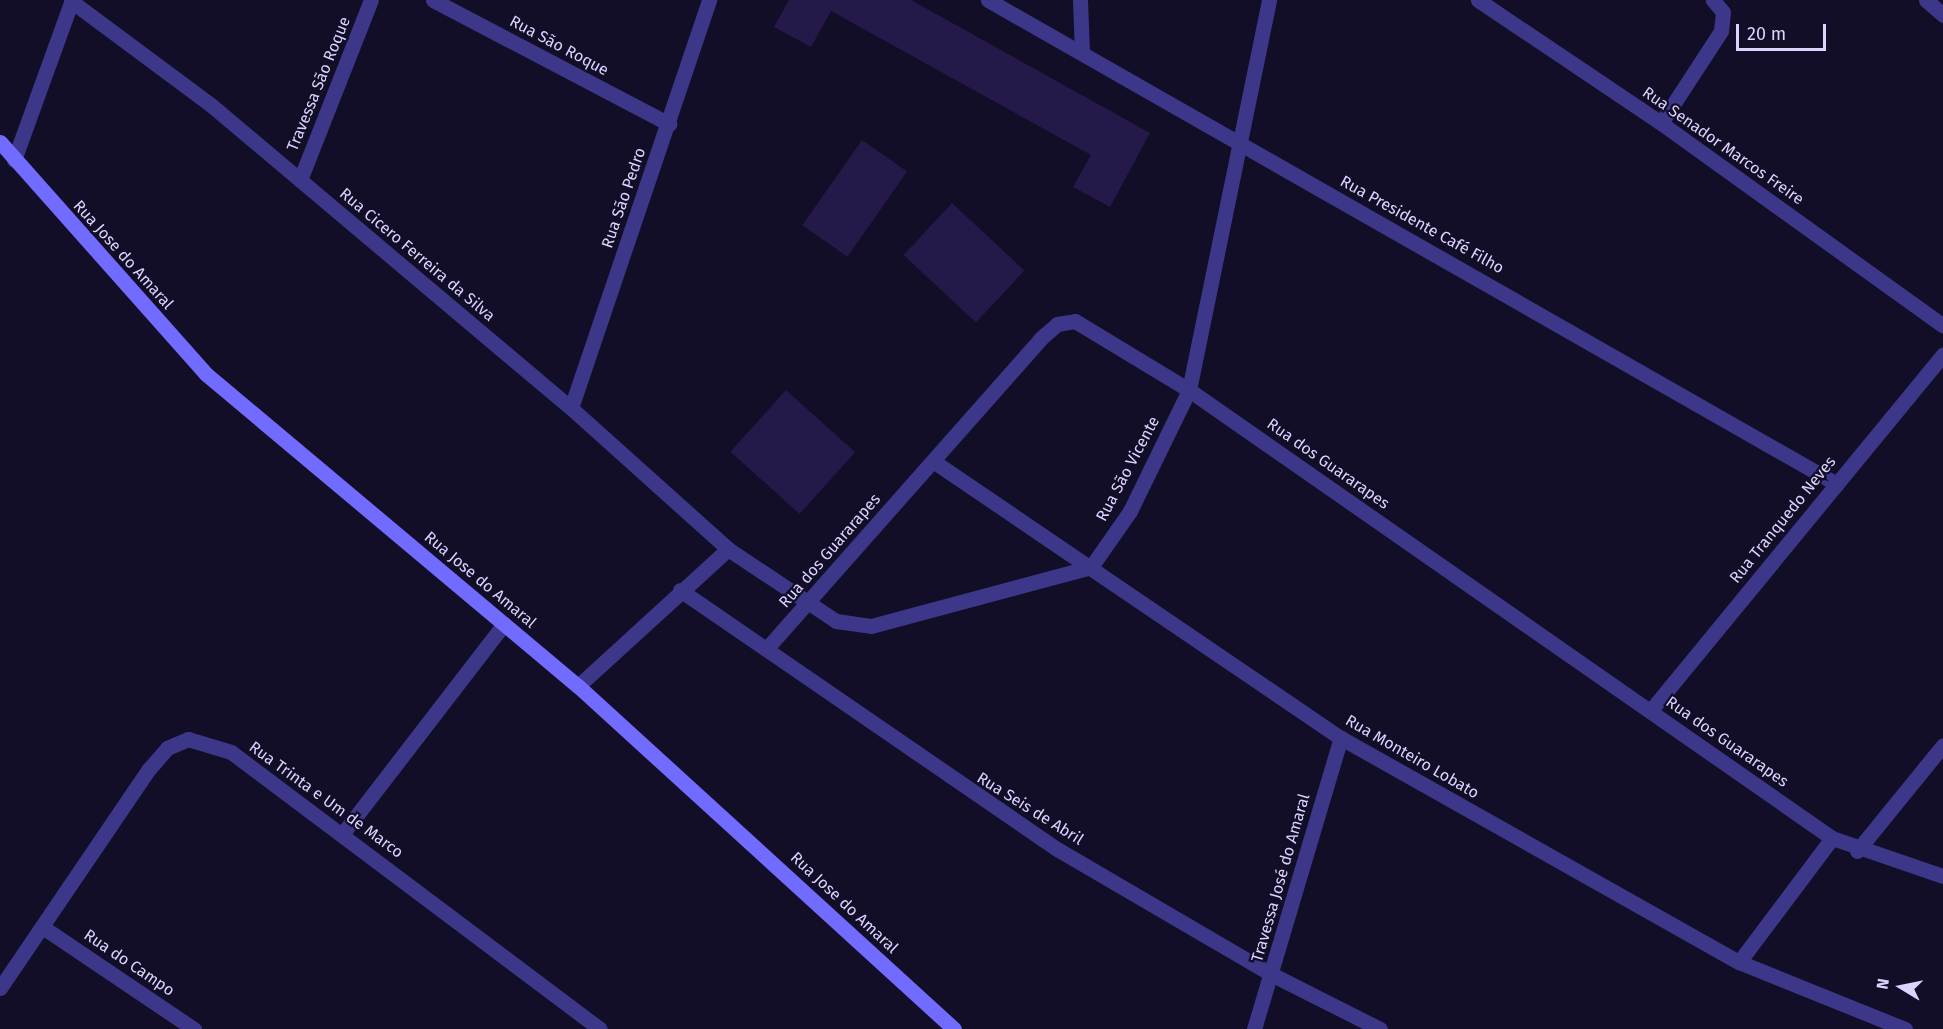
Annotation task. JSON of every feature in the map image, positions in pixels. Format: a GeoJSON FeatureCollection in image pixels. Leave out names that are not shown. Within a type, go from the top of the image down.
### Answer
{"type":"FeatureCollection","features":[{"type":"Feature","properties":{"kind":"street","name":"Travessa São Roque"},"geometry":{"type":"LineString","coordinates":[[300,180],[371,0]]}},
{"type":"Feature","properties":{"kind":"street","name":"Rua São Roque"},"geometry":{"type":"LineString","coordinates":[[433,0],[669,124]]}},
{"type":"Feature","properties":{"kind":"street","name":"Rua São Pedro"},"geometry":{"type":"LineString","coordinates":[[571,408],[669,124],[709,0]]}},
{"type":"Feature","properties":{"kind":"street","name":"Rua Presidente Café Filho"},"geometry":{"type":"LineString","coordinates":[[988,0],[1241,145],[1605,347],[1837,484]]}},
{"type":"Feature","properties":{"kind":"street"},"geometry":{"type":"LineString","coordinates":[[1080,0],[1082,52]]}},
{"type":"Feature","properties":{"kind":"street","name":"Rua São Vicente"},"geometry":{"type":"LineString","coordinates":[[1091,567],[1151,472],[1189,390],[1269,0]]}},
{"type":"Feature","properties":{"kind":"street","name":"Rua Senador Marcos Freire"},"geometry":{"type":"LineString","coordinates":[[1478,0],[1661,123],[1943,326]]}},
{"type":"Feature","properties":{"kind":"street"},"geometry":{"type":"LineString","coordinates":[[1661,123],[1721,32],[1723,12],[1713,0]]}},
{"type":"Feature","properties":{"kind":"street"},"geometry":{"type":"LineString","coordinates":[[1926,0],[1943,15]]}},
{"type":"Feature","properties":{"kind":"street","name":"Rua Cicero Ferreira da Silva"},"geometry":{"type":"LineString","coordinates":[[72,1],[140,49],[300,180],[571,408],[728,549]]}},
{"type":"Feature","properties":{"kind":"street"},"geometry":{"type":"LineString","coordinates":[[14,160],[72,1]]}},
{"type":"Feature","properties":{"kind":"street","name":"Rua Jose do Amaral"},"geometry":{"type":"LineString","coordinates":[[0,142],[206,374],[578,686],[954,1029]]}},
{"type":"Feature","properties":{"kind":"street","name":"Rua dos Guararapes"},"geometry":{"type":"LineString","coordinates":[[767,648],[1040,339],[1064,321],[1090,327],[1189,390],[1832,838],[1857,851],[1943,876]]}},
{"type":"Feature","properties":{"kind":"street","name":"Rua Tranquedo Neves"},"geometry":{"type":"LineString","coordinates":[[1651,710],[1943,354]]}},
{"type":"Feature","properties":{"kind":"street","name":"Rua Monteiro Lobato"},"geometry":{"type":"LineString","coordinates":[[933,461],[1341,738],[1739,962],[1905,1029]]}},
{"type":"Feature","properties":{"kind":"street"},"geometry":{"type":"LineString","coordinates":[[578,686],[680,590],[728,549],[837,621],[871,626],[1091,567]]}},
{"type":"Feature","properties":{"kind":"street","name":"Rua Seis de Abril"},"geometry":{"type":"LineString","coordinates":[[680,590],[767,648],[969,792],[1271,974],[1380,1029]]}},
{"type":"Feature","properties":{"kind":"street"},"geometry":{"type":"LineString","coordinates":[[344,833],[504,624]]}},
{"type":"Feature","properties":{"kind":"street","name":"Travessa José do Amaral"},"geometry":{"type":"LineString","coordinates":[[1254,1029],[1341,738]]}},
{"type":"Feature","properties":{"kind":"street","name":"Rua Trinta e Um de Marco"},"geometry":{"type":"LineString","coordinates":[[0,988],[44,928],[149,769],[167,747],[188,739],[231,752],[344,833],[600,1029]]}},
{"type":"Feature","properties":{"kind":"street"},"geometry":{"type":"LineString","coordinates":[[1857,851],[1943,745]]}},
{"type":"Feature","properties":{"kind":"street"},"geometry":{"type":"LineString","coordinates":[[1739,962],[1832,838]]}},
{"type":"Feature","properties":{"kind":"street","name":"Rua do Campo"},"geometry":{"type":"LineString","coordinates":[[44,928],[194,1029]]}},
{"type":"Feature","properties":{"kind":"building"},"geometry":{"type":"Polygon","coordinates":[[[789,0],[911,0],[1150,133],[1110,207],[1073,187],[1091,155],[831,11],[811,47],[774,27],[789,0]]]}},
{"type":"Feature","properties":{"kind":"building"},"geometry":{"type":"Polygon","coordinates":[[[862,140],[907,172],[847,257],[802,225],[862,140]]]}},
{"type":"Feature","properties":{"kind":"building"},"geometry":{"type":"Polygon","coordinates":[[[952,203],[1024,271],[976,322],[904,255],[952,203]]]}},
{"type":"Feature","properties":{"kind":"building"},"geometry":{"type":"Polygon","coordinates":[[[786,390],[855,452],[800,514],[730,452],[786,390]]]}}]}
